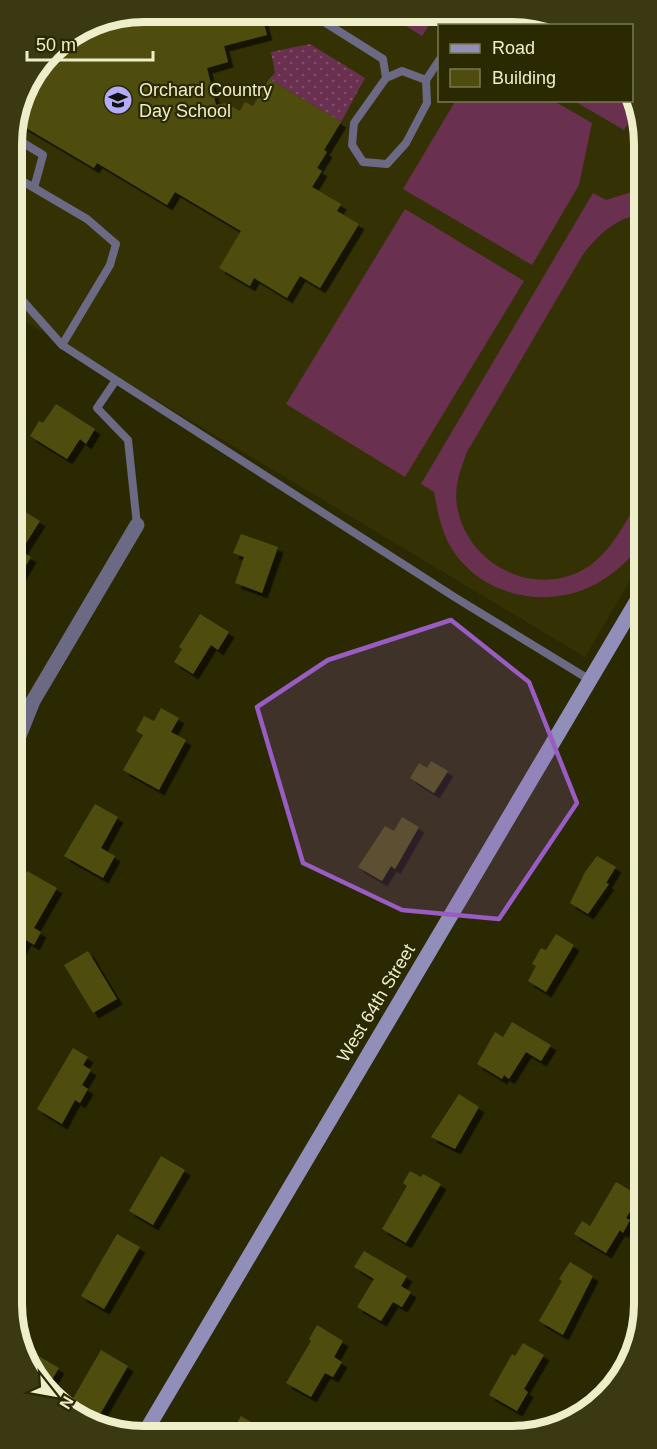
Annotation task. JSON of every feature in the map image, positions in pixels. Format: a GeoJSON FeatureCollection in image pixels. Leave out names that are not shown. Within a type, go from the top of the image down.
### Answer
{"type":"FeatureCollection","features":[{"type":"Feature","properties":{"kind":"street"},"geometry":{"type":"LineString","coordinates":[[22,727],[33,700],[137,525]]}},
{"type":"Feature","properties":{"kind":"street","name":"West 64th Street"},"geometry":{"type":"LineString","coordinates":[[149,1426],[634,606]]}},
{"type":"Feature","properties":{"kind":"lane"},"geometry":{"type":"LineString","coordinates":[[324,22],[383,59],[386,78]]}},
{"type":"Feature","properties":{"kind":"lane"},"geometry":{"type":"LineString","coordinates":[[426,80],[402,71],[386,78],[354,123],[352,145],[363,162],[387,164],[406,143],[427,103],[426,80],[438,62]]}},
{"type":"Feature","properties":{"kind":"lane"},"geometry":{"type":"LineString","coordinates":[[23,143],[43,155],[34,188]]}},
{"type":"Feature","properties":{"kind":"lane"},"geometry":{"type":"LineString","coordinates":[[23,181],[87,219],[116,244],[111,265],[62,345]]}},
{"type":"Feature","properties":{"kind":"lane"},"geometry":{"type":"LineString","coordinates":[[23,301],[62,345],[456,598],[590,680]]}},
{"type":"Feature","properties":{"kind":"lane"},"geometry":{"type":"LineString","coordinates":[[116,380],[97,408],[128,440],[137,525]]}},
{"type":"Feature","properties":{"kind":"highlighted area"},"geometry":{"type":"Polygon","coordinates":[[[451,620],[529,682],[577,803],[499,919],[402,910],[303,863],[257,707],[328,660],[451,620]]]}},
{"type":"Feature","properties":{"kind":"shaded area"},"geometry":{"type":"Polygon","coordinates":[[[145,22],[512,22],[528,24],[438,24],[438,102],[626,102],[633,129],[634,145],[634,574],[585,657],[23,320],[23,137],[25,121],[35,91],[43,77],[64,53],[98,32],[121,25],[145,22]]]}},
{"type":"Feature","properties":{"kind":"green space"},"geometry":{"type":"Polygon","coordinates":[[[400,22],[431,22],[422,36],[400,22]]]}},
{"type":"Feature","properties":{"kind":"green space"},"geometry":{"type":"Polygon","coordinates":[[[512,22],[528,24],[500,24],[512,22]]]}},
{"type":"Feature","properties":{"kind":"green space"},"geometry":{"type":"Polygon","coordinates":[[[310,44],[365,78],[341,122],[269,79],[275,73],[271,52],[310,44]]]}},
{"type":"Feature","properties":{"kind":"green space"},"geometry":{"type":"Polygon","coordinates":[[[455,102],[556,102],[592,123],[579,185],[532,265],[403,189],[455,102]]]}},
{"type":"Feature","properties":{"kind":"green space"},"geometry":{"type":"Polygon","coordinates":[[[576,102],[626,102],[631,118],[624,130],[576,102]]]}},
{"type":"Feature","properties":{"kind":"green space"},"geometry":{"type":"Polygon","coordinates":[[[634,191],[634,215],[607,229],[582,256],[467,452],[458,479],[456,499],[463,526],[473,543],[502,569],[520,576],[539,580],[559,578],[579,572],[600,557],[608,548],[634,508],[634,552],[609,576],[577,592],[535,597],[515,594],[495,587],[477,576],[462,562],[449,544],[444,532],[434,492],[421,484],[593,193],[606,200],[634,191]]]}},
{"type":"Feature","properties":{"kind":"green space"},"geometry":{"type":"Polygon","coordinates":[[[405,209],[524,281],[405,477],[286,404],[405,209]]]}},
{"type":"Feature","properties":{"kind":"building"},"geometry":{"type":"Polygon","coordinates":[[[145,22],[263,22],[267,35],[224,46],[228,62],[207,68],[216,105],[226,103],[240,111],[245,102],[253,106],[269,79],[341,122],[324,150],[327,152],[317,168],[322,171],[312,187],[341,204],[337,211],[359,224],[320,288],[300,276],[287,298],[254,278],[250,286],[219,268],[241,231],[175,192],[167,205],[97,163],[94,168],[24,127],[35,91],[48,70],[64,53],[98,32],[121,25],[145,22]]]}},
{"type":"Feature","properties":{"kind":"building"},"geometry":{"type":"Polygon","coordinates":[[[56,404],[95,429],[86,444],[80,439],[67,459],[30,436],[39,421],[43,423],[56,404]]]}},
{"type":"Feature","properties":{"kind":"building"},"geometry":{"type":"Polygon","coordinates":[[[23,510],[40,521],[23,548],[23,510]]]}},
{"type":"Feature","properties":{"kind":"building"},"geometry":{"type":"Polygon","coordinates":[[[241,534],[278,547],[262,593],[235,583],[244,557],[233,553],[241,534]]]}},
{"type":"Feature","properties":{"kind":"building"},"geometry":{"type":"Polygon","coordinates":[[[23,552],[31,557],[23,571],[23,552]]]}},
{"type":"Feature","properties":{"kind":"building"},"geometry":{"type":"Polygon","coordinates":[[[200,614],[229,632],[218,650],[211,645],[193,674],[174,662],[182,649],[179,647],[200,614]]]}},
{"type":"Feature","properties":{"kind":"building"},"geometry":{"type":"Polygon","coordinates":[[[161,708],[179,718],[171,732],[186,740],[159,790],[123,770],[143,735],[136,731],[144,716],[154,721],[161,708]]]}},
{"type":"Feature","properties":{"kind":"building"},"geometry":{"type":"Polygon","coordinates":[[[431,761],[448,771],[434,793],[410,778],[419,763],[427,768],[431,761]]]}},
{"type":"Feature","properties":{"kind":"building"},"geometry":{"type":"Polygon","coordinates":[[[95,804],[118,817],[101,848],[115,856],[103,878],[64,856],[95,804]]]}},
{"type":"Feature","properties":{"kind":"building"},"geometry":{"type":"Polygon","coordinates":[[[402,817],[419,827],[395,869],[391,866],[382,881],[358,867],[385,826],[394,831],[402,817]]]}},
{"type":"Feature","properties":{"kind":"building"},"geometry":{"type":"Polygon","coordinates":[[[597,856],[616,867],[606,883],[609,884],[588,914],[570,903],[585,872],[597,856]]]}},
{"type":"Feature","properties":{"kind":"building"},"geometry":{"type":"Polygon","coordinates":[[[27,871],[57,888],[34,928],[41,932],[34,945],[26,940],[22,946],[22,879],[27,871]]]}},
{"type":"Feature","properties":{"kind":"building"},"geometry":{"type":"Polygon","coordinates":[[[556,934],[574,945],[546,992],[528,981],[536,966],[532,964],[541,948],[546,950],[556,934]]]}},
{"type":"Feature","properties":{"kind":"building"},"geometry":{"type":"Polygon","coordinates":[[[88,951],[117,999],[93,1013],[64,965],[88,951]]]}},
{"type":"Feature","properties":{"kind":"building"},"geometry":{"type":"Polygon","coordinates":[[[512,1022],[551,1045],[541,1061],[526,1052],[509,1079],[504,1075],[502,1079],[477,1064],[495,1032],[503,1037],[512,1022]]]}},
{"type":"Feature","properties":{"kind":"building"},"geometry":{"type":"Polygon","coordinates":[[[73,1048],[88,1057],[83,1065],[91,1070],[82,1085],[88,1089],[80,1103],[75,1100],[62,1124],[37,1109],[73,1048]]]}},
{"type":"Feature","properties":{"kind":"building"},"geometry":{"type":"Polygon","coordinates":[[[459,1094],[479,1107],[455,1149],[431,1137],[459,1094]]]}},
{"type":"Feature","properties":{"kind":"building"},"geometry":{"type":"Polygon","coordinates":[[[161,1156],[185,1170],[153,1225],[129,1211],[161,1156]]]}},
{"type":"Feature","properties":{"kind":"building"},"geometry":{"type":"Polygon","coordinates":[[[410,1171],[421,1177],[423,1174],[441,1184],[406,1243],[382,1229],[407,1186],[403,1183],[410,1171]]]}},
{"type":"Feature","properties":{"kind":"building"},"geometry":{"type":"Polygon","coordinates":[[[616,1182],[634,1192],[634,1205],[626,1218],[630,1220],[623,1233],[620,1230],[606,1253],[574,1234],[582,1221],[590,1226],[616,1182]]]}},
{"type":"Feature","properties":{"kind":"building"},"geometry":{"type":"Polygon","coordinates":[[[117,1234],[140,1247],[104,1309],[81,1296],[117,1234]]]}},
{"type":"Feature","properties":{"kind":"building"},"geometry":{"type":"Polygon","coordinates":[[[364,1251],[407,1276],[401,1286],[411,1292],[402,1307],[393,1302],[381,1321],[357,1307],[374,1279],[354,1267],[364,1251]]]}},
{"type":"Feature","properties":{"kind":"building"},"geometry":{"type":"Polygon","coordinates":[[[570,1262],[593,1276],[563,1335],[539,1321],[562,1281],[559,1279],[570,1262]]]}},
{"type":"Feature","properties":{"kind":"building"},"geometry":{"type":"Polygon","coordinates":[[[317,1325],[343,1341],[334,1357],[342,1362],[333,1377],[325,1373],[311,1397],[286,1383],[311,1341],[309,1339],[317,1325]]]}},
{"type":"Feature","properties":{"kind":"building"},"geometry":{"type":"Polygon","coordinates":[[[523,1343],[544,1355],[524,1389],[528,1392],[517,1411],[489,1395],[512,1354],[515,1356],[523,1343]]]}},
{"type":"Feature","properties":{"kind":"building"},"geometry":{"type":"Polygon","coordinates":[[[101,1350],[128,1366],[98,1417],[71,1402],[101,1350]]]}},
{"type":"Feature","properties":{"kind":"building"},"geometry":{"type":"Polygon","coordinates":[[[33,1353],[59,1368],[51,1382],[33,1353]]]}},
{"type":"Feature","properties":{"kind":"building"},"geometry":{"type":"Polygon","coordinates":[[[241,1416],[258,1426],[235,1426],[241,1416]]]}},
{"type":"Feature","properties":{"kind":"place","name":"Orchard Country Day School"},"geometry":{"type":"Point","coordinates":[118,100]}}]}
